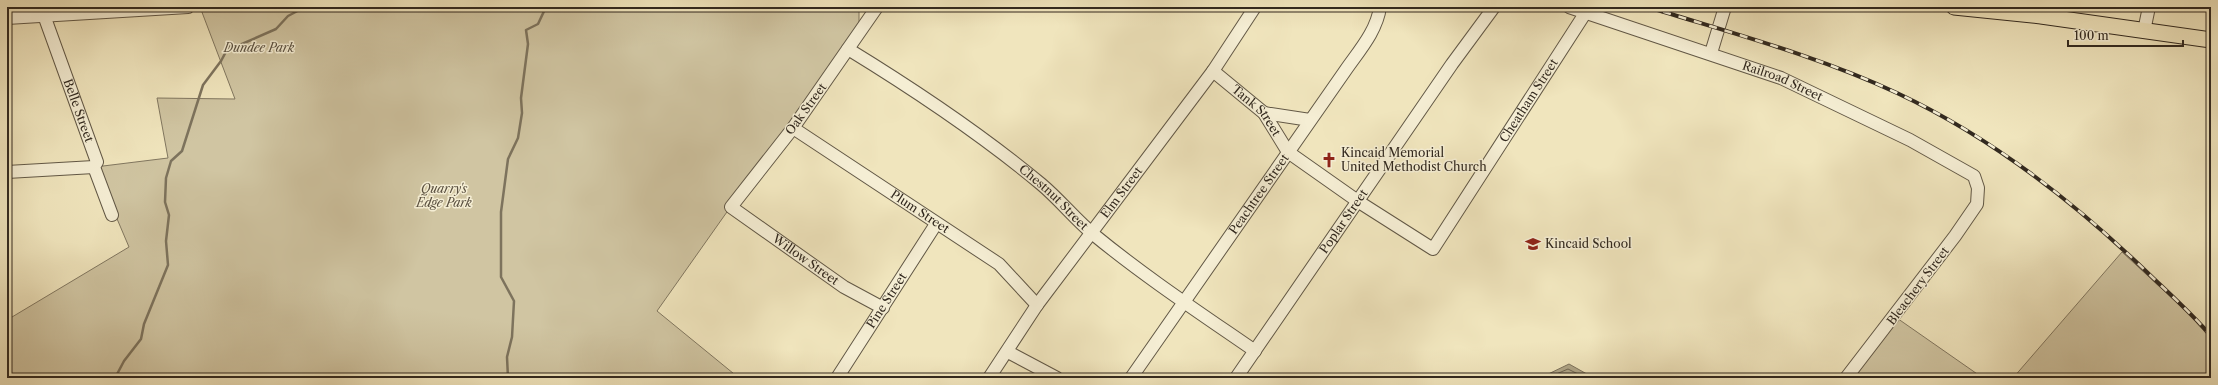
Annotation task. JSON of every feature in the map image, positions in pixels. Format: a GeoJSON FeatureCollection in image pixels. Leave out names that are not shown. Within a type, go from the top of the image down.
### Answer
{"type":"FeatureCollection","features":[{"type":"Feature","properties":{"kind":"main road"},"geometry":{"type":"LineString","coordinates":[[1954,7],[2041,12],[2144,32],[2211,40]]}},
{"type":"Feature","properties":{"kind":"street"},"geometry":{"type":"LineString","coordinates":[[7,18],[42,11],[188,7]]}},
{"type":"Feature","properties":{"kind":"street","name":"Oak Street"},"geometry":{"type":"LineString","coordinates":[[731,208],[793,128],[877,7]]}},
{"type":"Feature","properties":{"kind":"street","name":"Elm Street"},"geometry":{"type":"LineString","coordinates":[[989,378],[1008,352],[1037,305],[1093,234],[1213,71],[1255,7]]}},
{"type":"Feature","properties":{"kind":"street","name":"Peachtree Street"},"geometry":{"type":"LineString","coordinates":[[1131,378],[1372,30],[1379,16],[1380,7]]}},
{"type":"Feature","properties":{"kind":"street","name":"Poplar Street"},"geometry":{"type":"LineString","coordinates":[[1236,378],[1359,202],[1452,64],[1494,7]]}},
{"type":"Feature","properties":{"kind":"street","name":"Railroad Street"},"geometry":{"type":"LineString","coordinates":[[1569,7],[1781,78],[1910,140],[1966,170],[1974,176],[1978,188]]}},
{"type":"Feature","properties":{"kind":"street"},"geometry":{"type":"LineString","coordinates":[[1711,54],[1725,7]]}},
{"type":"Feature","properties":{"kind":"street"},"geometry":{"type":"LineString","coordinates":[[2144,32],[2149,7]]}},
{"type":"Feature","properties":{"kind":"street","name":"Belle Street"},"geometry":{"type":"LineString","coordinates":[[42,11],[97,162],[94,167],[112,214]]}},
{"type":"Feature","properties":{"kind":"street","name":"Cheatham Street"},"geometry":{"type":"LineString","coordinates":[[1434,249],[1586,12]]}},
{"type":"Feature","properties":{"kind":"street","name":"Chestnut Street"},"geometry":{"type":"LineString","coordinates":[[848,49],[891,75],[964,124],[1042,185],[1093,234],[1185,302],[1255,351]]}},
{"type":"Feature","properties":{"kind":"street","name":"Tank Street"},"geometry":{"type":"LineString","coordinates":[[1213,71],[1264,113],[1288,152],[1359,202],[1434,249]]}},
{"type":"Feature","properties":{"kind":"street"},"geometry":{"type":"LineString","coordinates":[[1264,113],[1310,120]]}},
{"type":"Feature","properties":{"kind":"street","name":"Plum Street"},"geometry":{"type":"LineString","coordinates":[[793,128],[936,224],[999,264],[1037,305]]}},
{"type":"Feature","properties":{"kind":"street"},"geometry":{"type":"LineString","coordinates":[[7,172],[94,167]]}},
{"type":"Feature","properties":{"kind":"street","name":"Bleachery Street"},"geometry":{"type":"LineString","coordinates":[[1846,378],[1955,236],[1976,204],[1978,188]]}},
{"type":"Feature","properties":{"kind":"street","name":"Willow Street"},"geometry":{"type":"LineString","coordinates":[[731,208],[844,287],[883,308]]}},
{"type":"Feature","properties":{"kind":"street","name":"Pine Street"},"geometry":{"type":"LineString","coordinates":[[837,378],[936,224]]}},
{"type":"Feature","properties":{"kind":"street"},"geometry":{"type":"LineString","coordinates":[[1008,352],[1057,378]]}},
{"type":"Feature","properties":{"kind":"green space","name":"Quarry's Edge Park"},"geometry":{"type":"Polygon","coordinates":[[[200,7],[859,7],[859,25],[657,311],[739,378],[7,378],[7,320],[129,247],[95,167],[168,158],[157,98],[235,99],[200,7]]]}},
{"type":"Feature","properties":{"kind":"green space"},"geometry":{"type":"Polygon","coordinates":[[[2122,252],[2188,313],[2211,339],[2211,378],[2013,378],[2122,252]]]}},
{"type":"Feature","properties":{"kind":"green space"},"geometry":{"type":"Polygon","coordinates":[[[1894,316],[1983,378],[1846,378],[1894,316]]]}},
{"type":"Feature","properties":{"kind":"water"},"geometry":{"type":"Polygon","coordinates":[[[1569,364],[1594,378],[1540,378],[1569,364]]]}},
{"type":"Feature","properties":{"kind":"waterway"},"geometry":{"type":"LineString","coordinates":[[115,378],[124,361],[141,339],[144,324],[168,265],[166,241],[169,215],[165,202],[166,178],[171,161],[182,151],[203,85],[221,61],[229,46],[235,47],[276,29],[288,16],[305,7]]}},
{"type":"Feature","properties":{"kind":"waterway"},"geometry":{"type":"LineString","coordinates":[[508,378],[507,357],[512,337],[514,301],[501,277],[501,212],[508,159],[518,138],[522,113],[521,98],[528,44],[526,30],[538,24],[546,7]]}},
{"type":"Feature","properties":{"kind":"waterway"},"geometry":{"type":"LineString","coordinates":[[7,373],[15,378]]}},
{"type":"Feature","properties":{"kind":"railway"},"geometry":{"type":"LineString","coordinates":[[1648,7],[1805,56],[1897,93],[1967,130],[2032,174],[2094,223],[2175,298],[2211,336]]}},
{"type":"Feature","properties":{"kind":"place","name":"Kincaid Memorial United Methodist Church"},"geometry":{"type":"Point","coordinates":[1329,160]}},
{"type":"Feature","properties":{"kind":"place","name":"Kincaid School"},"geometry":{"type":"Point","coordinates":[1533,244]}},
{"type":"Feature","properties":{"kind":"park label","name":"Dundee Park"},"geometry":{"type":"Point","coordinates":[259,48]}}]}
